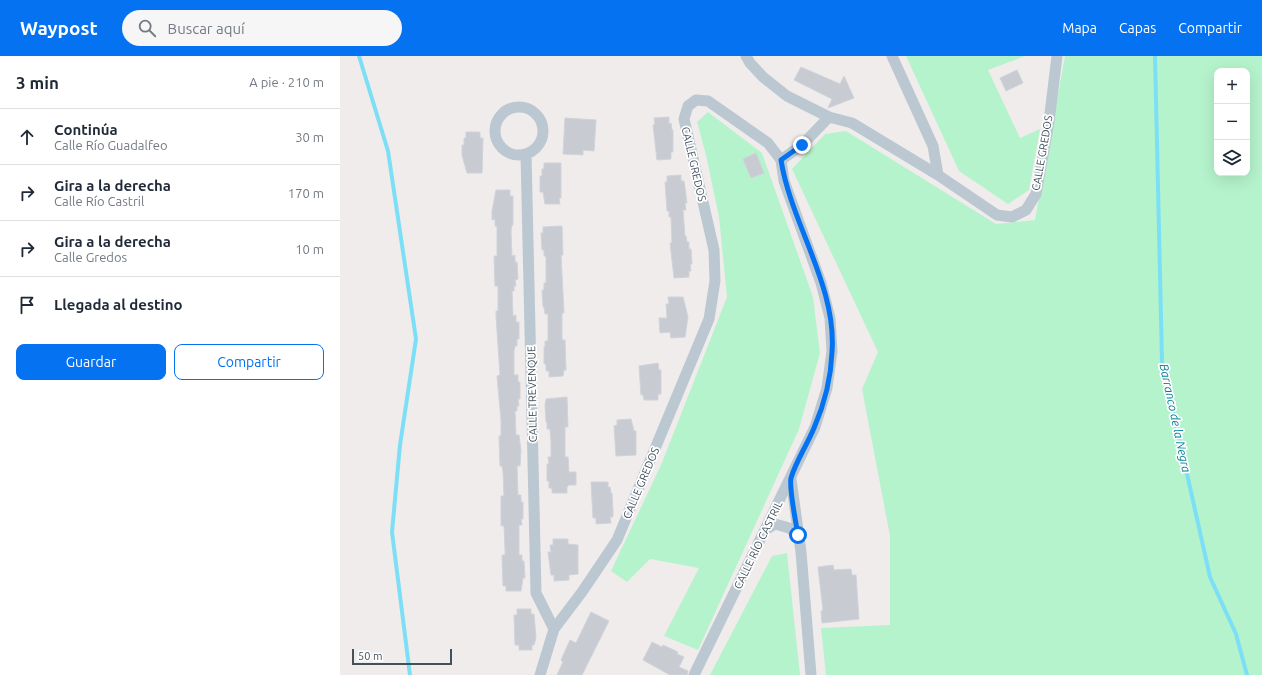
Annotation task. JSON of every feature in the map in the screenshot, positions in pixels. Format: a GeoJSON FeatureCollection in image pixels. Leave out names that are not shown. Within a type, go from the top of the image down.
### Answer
{"type":"FeatureCollection","features":[{"type":"Feature","properties":{"kind":"street","name":"CALLE GREDOS"},"geometry":{"type":"LineString","coordinates":[[746,56],[763,77],[787,96],[829,117],[852,123],[938,176],[997,215],[1012,217],[1026,210],[1036,194],[1049,122],[1057,56]]}},
{"type":"Feature","properties":{"kind":"street"},"geometry":{"type":"LineString","coordinates":[[892,56],[933,146],[938,176]]}},
{"type":"Feature","properties":{"kind":"street","name":"CALLE GREDOS"},"geometry":{"type":"LineString","coordinates":[[540,675],[554,629],[582,592],[616,540],[709,319],[715,281],[714,250],[684,119],[688,106],[696,100],[708,101],[768,143],[781,160]]}},
{"type":"Feature","properties":{"kind":"street"},"geometry":{"type":"LineString","coordinates":[[513,108],[529,109],[535,114],[543,128],[539,144],[534,150],[526,154],[518,156],[510,154],[498,144],[495,138],[496,122],[500,116],[513,108]]}},
{"type":"Feature","properties":{"kind":"street"},"geometry":{"type":"LineString","coordinates":[[781,160],[802,145],[829,117]]}},
{"type":"Feature","properties":{"kind":"street","name":"CALLE TREVENQUE"},"geometry":{"type":"LineString","coordinates":[[526,154],[536,593],[554,629]]}},
{"type":"Feature","properties":{"kind":"street","name":"CALLE RÍO CASTRIL"},"geometry":{"type":"LineString","coordinates":[[694,675],[791,479],[815,427],[827,388],[832,351],[830,318],[821,283],[784,181],[781,160]]}},
{"type":"Feature","properties":{"kind":"street"},"geometry":{"type":"LineString","coordinates":[[791,479],[801,552],[811,675]]}},
{"type":"Feature","properties":{"kind":"street"},"geometry":{"type":"LineString","coordinates":[[765,530],[775,524],[789,528],[798,535]]}},
{"type":"Feature","properties":{"kind":"green space"},"geometry":{"type":"Polygon","coordinates":[[[906,56],[1025,56],[988,70],[1020,138],[1040,129],[1029,190],[1008,204],[959,171],[906,56]]]}},
{"type":"Feature","properties":{"kind":"green space"},"geometry":{"type":"Polygon","coordinates":[[[1065,56],[1262,56],[1262,675],[826,675],[821,628],[890,625],[890,536],[862,389],[878,352],[792,169],[825,134],[846,131],[996,224],[1035,220],[1065,56]]]}},
{"type":"Feature","properties":{"kind":"green space"},"geometry":{"type":"Polygon","coordinates":[[[708,112],[762,153],[813,297],[820,353],[799,429],[698,650],[664,636],[699,568],[650,559],[627,582],[611,571],[661,465],[727,297],[719,217],[706,155],[697,122],[708,112]]]}},
{"type":"Feature","properties":{"kind":"green space"},"geometry":{"type":"Polygon","coordinates":[[[787,553],[800,675],[710,675],[772,556],[787,553]]]}},
{"type":"Feature","properties":{"kind":"building"},"geometry":{"type":"Polygon","coordinates":[[[801,67],[840,84],[844,76],[854,98],[828,108],[832,99],[794,80],[801,67]]]}},
{"type":"Feature","properties":{"kind":"building"},"geometry":{"type":"Polygon","coordinates":[[[1017,70],[1023,83],[1006,91],[1000,78],[1017,70]]]}},
{"type":"Feature","properties":{"kind":"building"},"geometry":{"type":"Polygon","coordinates":[[[669,117],[669,124],[671,123],[673,130],[673,152],[671,152],[671,159],[657,160],[653,125],[655,124],[654,118],[669,117]]]}},
{"type":"Feature","properties":{"kind":"building"},"geometry":{"type":"Polygon","coordinates":[[[565,118],[596,120],[594,151],[583,150],[583,155],[563,154],[565,118]]]}},
{"type":"Feature","properties":{"kind":"building"},"geometry":{"type":"Polygon","coordinates":[[[466,132],[480,132],[480,138],[483,138],[482,173],[467,173],[462,155],[462,145],[464,145],[466,132]]]}},
{"type":"Feature","properties":{"kind":"building"},"geometry":{"type":"Polygon","coordinates":[[[756,153],[764,173],[751,178],[743,159],[756,153]]]}},
{"type":"Feature","properties":{"kind":"building"},"geometry":{"type":"Polygon","coordinates":[[[544,163],[561,163],[560,204],[545,204],[543,192],[540,192],[540,176],[542,176],[544,163]]]}},
{"type":"Feature","properties":{"kind":"building"},"geometry":{"type":"Polygon","coordinates":[[[681,175],[681,181],[684,181],[687,203],[685,203],[686,210],[683,210],[685,236],[687,242],[689,242],[689,249],[691,249],[692,264],[690,264],[691,271],[689,271],[689,277],[674,278],[670,243],[672,243],[671,217],[669,217],[669,211],[667,211],[665,182],[667,182],[667,176],[681,175]]]}},
{"type":"Feature","properties":{"kind":"building"},"geometry":{"type":"Polygon","coordinates":[[[496,190],[510,190],[510,196],[513,196],[513,225],[511,231],[512,256],[515,255],[515,262],[517,262],[518,279],[515,280],[516,286],[514,286],[514,291],[512,291],[513,316],[516,315],[516,322],[519,322],[519,339],[517,339],[517,346],[515,346],[514,351],[514,375],[518,375],[518,382],[520,382],[520,399],[518,399],[519,406],[517,406],[517,411],[515,411],[516,435],[519,435],[521,451],[520,466],[517,466],[518,495],[521,495],[521,502],[523,502],[523,519],[521,519],[522,525],[519,525],[519,555],[522,555],[522,561],[524,561],[525,578],[523,578],[521,591],[506,591],[506,586],[503,586],[502,555],[505,555],[505,549],[504,526],[501,526],[501,496],[504,496],[503,472],[502,466],[500,466],[499,436],[501,436],[501,420],[497,376],[500,375],[496,316],[496,311],[498,311],[498,286],[495,286],[494,256],[497,256],[497,226],[495,226],[495,219],[492,220],[496,190]]]}},
{"type":"Feature","properties":{"kind":"building"},"geometry":{"type":"Polygon","coordinates":[[[562,226],[563,255],[561,255],[564,313],[562,313],[562,340],[565,340],[566,370],[564,370],[563,376],[549,377],[549,371],[546,371],[546,364],[544,364],[545,341],[548,341],[548,314],[545,314],[543,307],[542,290],[544,290],[544,283],[546,283],[546,256],[544,256],[544,250],[542,250],[541,233],[543,233],[543,227],[562,226]]]}},
{"type":"Feature","properties":{"kind":"building"},"geometry":{"type":"Polygon","coordinates":[[[668,297],[683,297],[688,317],[685,337],[671,338],[670,332],[660,333],[659,318],[667,318],[666,304],[669,304],[668,297]]]}},
{"type":"Feature","properties":{"kind":"building"},"geometry":{"type":"Polygon","coordinates":[[[658,363],[659,370],[661,370],[661,394],[658,394],[658,400],[644,400],[643,395],[641,395],[639,366],[658,363]]]}},
{"type":"Feature","properties":{"kind":"building"},"geometry":{"type":"Polygon","coordinates":[[[567,397],[568,427],[565,427],[565,457],[568,457],[569,472],[576,472],[576,485],[569,485],[567,487],[567,493],[552,493],[552,488],[549,488],[549,481],[547,481],[547,464],[549,464],[548,457],[551,457],[551,442],[550,429],[547,429],[545,405],[546,399],[567,397]]]}},
{"type":"Feature","properties":{"kind":"building"},"geometry":{"type":"Polygon","coordinates":[[[631,419],[634,431],[636,431],[636,455],[616,456],[614,426],[617,425],[617,420],[631,419]]]}},
{"type":"Feature","properties":{"kind":"building"},"geometry":{"type":"Polygon","coordinates":[[[591,482],[608,482],[608,487],[610,487],[612,493],[613,517],[610,517],[611,523],[596,524],[596,518],[593,518],[591,482]]]}},
{"type":"Feature","properties":{"kind":"building"},"geometry":{"type":"Polygon","coordinates":[[[553,539],[568,539],[568,544],[578,545],[578,574],[569,575],[569,580],[554,581],[554,575],[551,575],[548,552],[551,552],[550,545],[553,545],[553,539]]]}},
{"type":"Feature","properties":{"kind":"building"},"geometry":{"type":"Polygon","coordinates":[[[833,565],[834,570],[851,569],[852,575],[856,575],[859,619],[822,623],[821,611],[823,610],[818,567],[833,565]]]}},
{"type":"Feature","properties":{"kind":"building"},"geometry":{"type":"Polygon","coordinates":[[[517,609],[531,609],[531,614],[534,614],[536,638],[534,645],[532,645],[532,650],[519,650],[519,645],[515,645],[514,615],[517,615],[517,609]]]}},
{"type":"Feature","properties":{"kind":"building"},"geometry":{"type":"Polygon","coordinates":[[[591,612],[609,621],[582,675],[557,675],[563,662],[561,660],[570,640],[576,643],[591,612]]]}},
{"type":"Feature","properties":{"kind":"building"},"geometry":{"type":"Polygon","coordinates":[[[652,642],[678,652],[677,654],[684,657],[679,667],[688,671],[687,675],[670,675],[643,660],[652,642]]]}},
{"type":"Feature","properties":{"kind":"waterway"},"geometry":{"type":"LineString","coordinates":[[359,56],[388,151],[416,339],[400,445],[392,532],[410,675]]}},
{"type":"Feature","properties":{"kind":"waterway","name":"Barranco de la Negra"},"geometry":{"type":"LineString","coordinates":[[1155,56],[1162,362],[1210,577],[1236,634],[1247,675]]}},
{"type":"Feature","properties":{"kind":"route"},"geometry":{"type":"LineString","coordinates":[[798,535],[791,479],[815,427],[827,388],[832,351],[830,318],[821,283],[784,181],[781,160],[802,145]]}}]}
